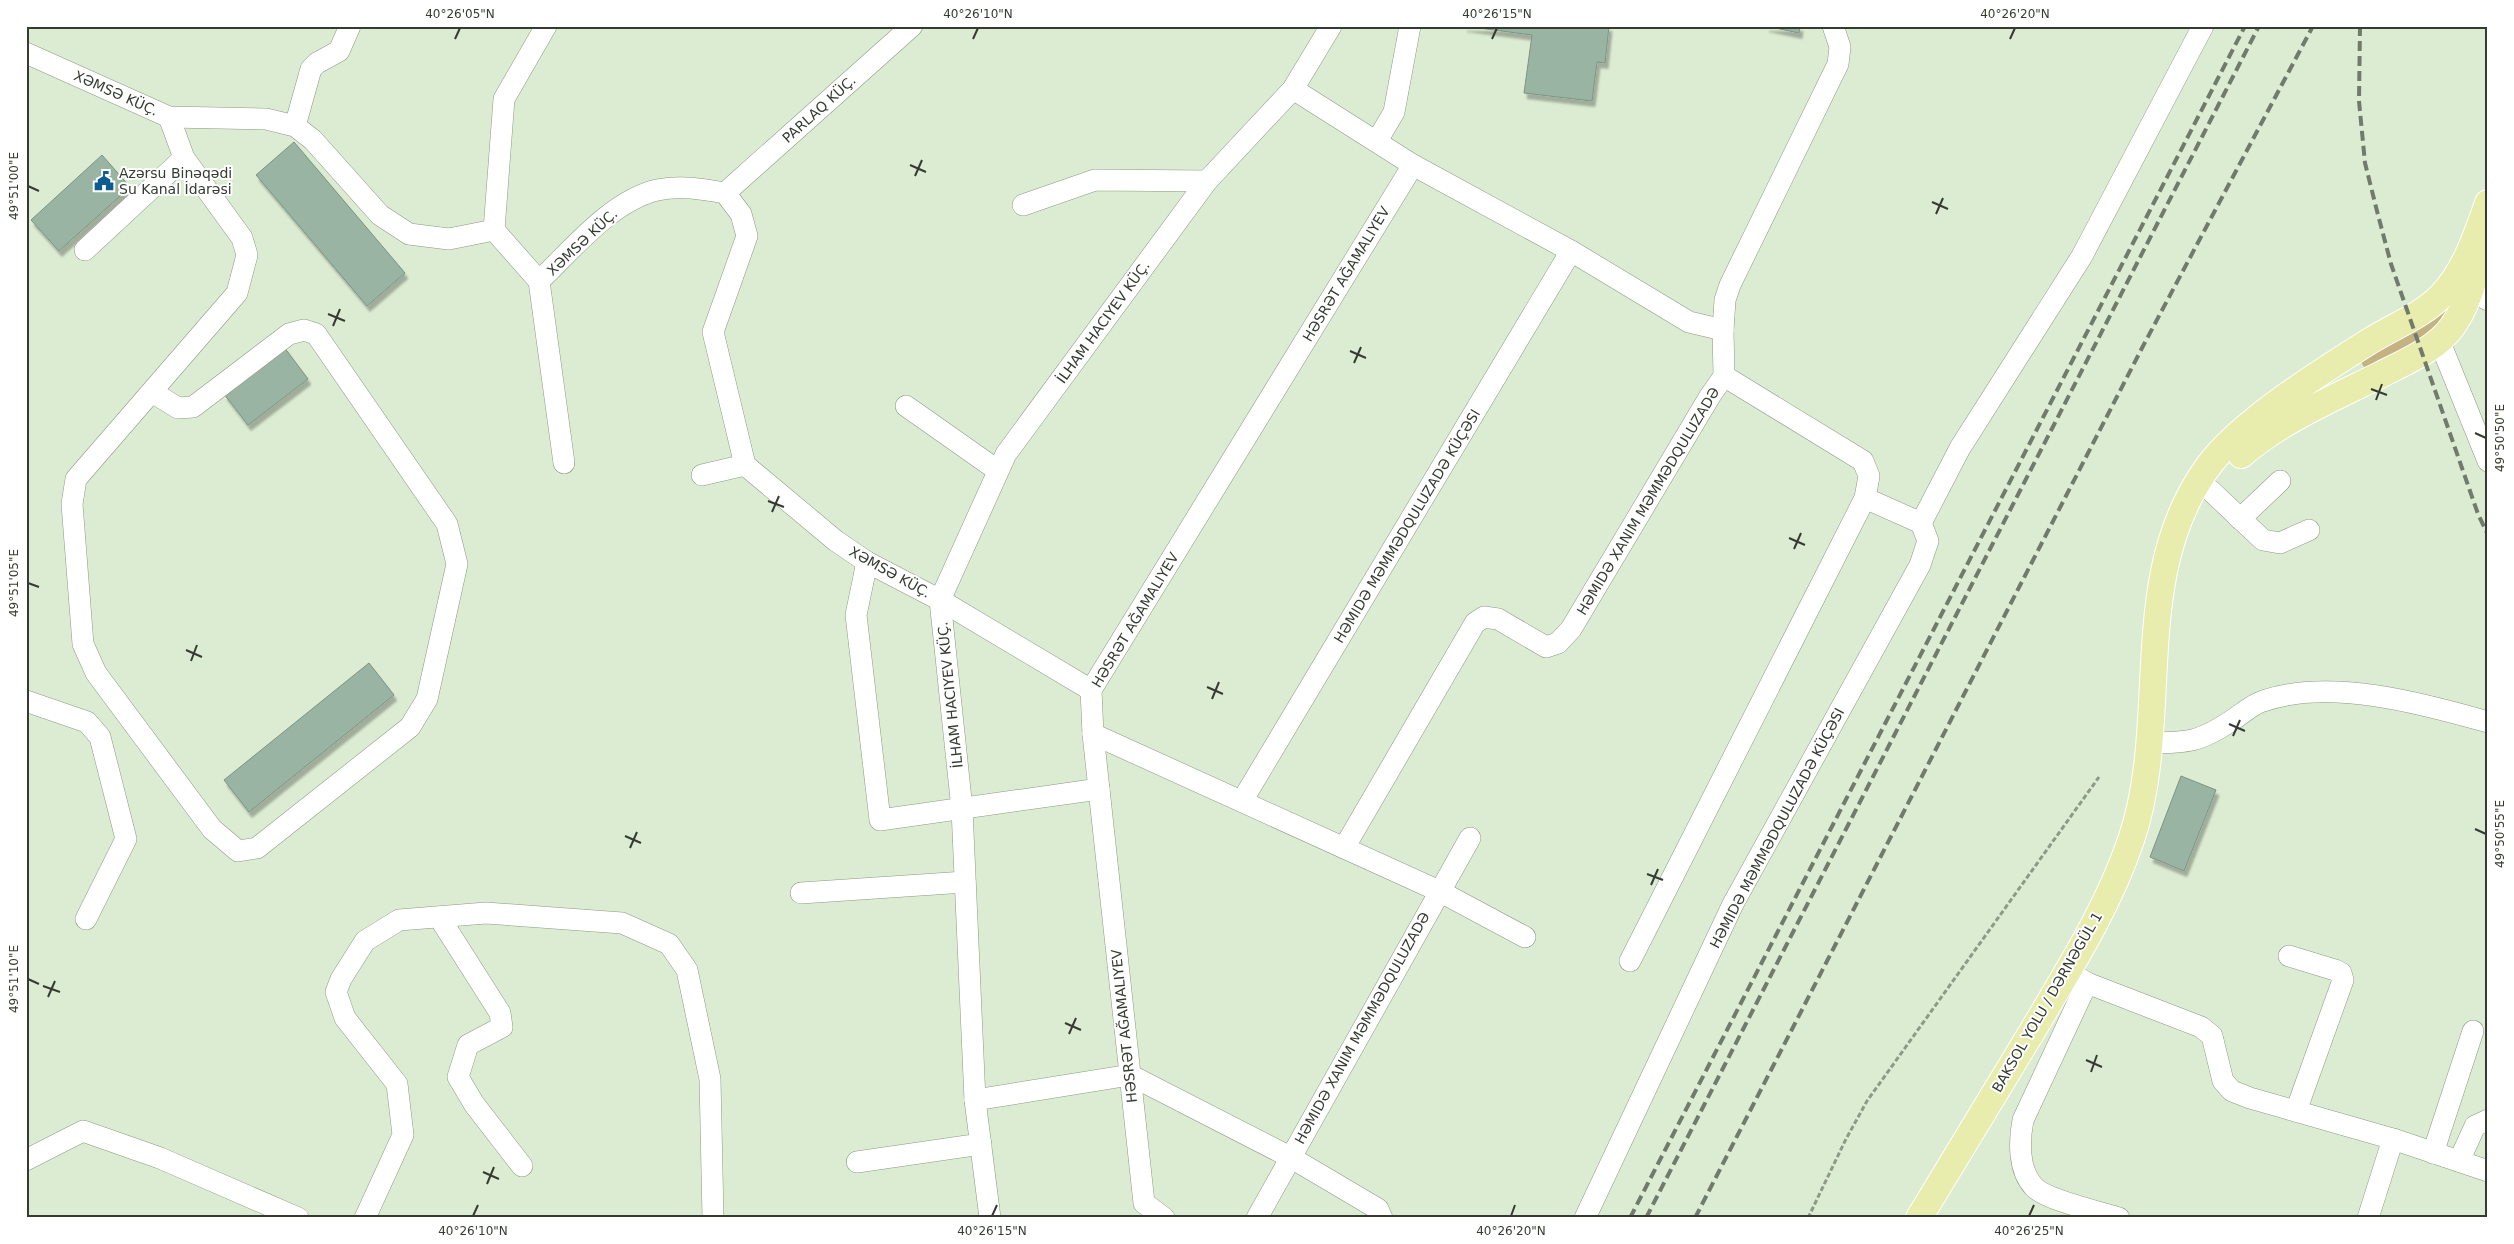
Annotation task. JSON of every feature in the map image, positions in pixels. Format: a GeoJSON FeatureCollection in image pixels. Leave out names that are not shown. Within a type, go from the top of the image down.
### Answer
{"type":"FeatureCollection","features":[{"type":"Feature","properties":{"kind":"main road"},"geometry":{"type":"LineString","coordinates":[[2168,557],[2185,506],[2208,466],[2221,451],[2269,410],[2370,341],[2422,311],[2448,288],[2465,262],[2488,203]]}},
{"type":"Feature","properties":{"kind":"main road"},"geometry":{"type":"LineString","coordinates":[[2168,557],[2210,490],[2239,457],[2259,440],[2283,425],[2413,358],[2439,340],[2479,295],[2488,228]]}},
{"type":"Feature","properties":{"kind":"main road"},"geometry":{"type":"LineString","coordinates":[[2370,341],[2359,353],[2356,368],[2366,375],[2386,372]]}},
{"type":"Feature","properties":{"kind":"main road","name":"BAKSOL YOLU / DƏRNƏGÜL 1"},"geometry":{"type":"LineString","coordinates":[[1919,1218],[2078,977],[2131,840],[2144,783],[2159,595],[2168,557]]}},
{"type":"Feature","properties":{"kind":"street"},"geometry":{"type":"LineString","coordinates":[[295,126],[311,69],[339,51],[350,26]]}},
{"type":"Feature","properties":{"kind":"street"},"geometry":{"type":"LineString","coordinates":[[494,230],[504,99],[546,26]]}},
{"type":"Feature","properties":{"kind":"street","name":"PARLAQ KÜÇ."},"geometry":{"type":"LineString","coordinates":[[725,193],[912,26]]}},
{"type":"Feature","properties":{"kind":"street"},"geometry":{"type":"LineString","coordinates":[[990,1218],[975,1100],[962,809],[940,600],[997,470],[1012,446],[1207,181],[1293,89],[1330,26]]}},
{"type":"Feature","properties":{"kind":"street"},"geometry":{"type":"LineString","coordinates":[[1377,141],[1394,112],[1410,26]]}},
{"type":"Feature","properties":{"kind":"street"},"geometry":{"type":"LineString","coordinates":[[1344,848],[1475,623],[1484,617],[1498,619],[1546,647],[1558,643],[1571,628],[1710,396],[1724,376],[1723,330],[1725,300],[1730,284],[1838,64],[1840,47],[1833,26]]}},
{"type":"Feature","properties":{"kind":"street"},"geometry":{"type":"LineString","coordinates":[[1865,498],[1920,523],[1960,448],[2082,256],[2203,26]]}},
{"type":"Feature","properties":{"kind":"street","name":"XƏMSƏ KÜÇ."},"geometry":{"type":"LineString","coordinates":[[26,54],[169,117],[266,119],[295,126],[313,140],[380,216],[409,234],[449,239],[494,230],[539,281],[617,208],[656,190],[692,187],[725,193]]}},
{"type":"Feature","properties":{"kind":"street"},"geometry":{"type":"LineString","coordinates":[[1293,89],[1413,165],[1571,251],[1689,322],[1723,330]]}},
{"type":"Feature","properties":{"kind":"street"},"geometry":{"type":"LineString","coordinates":[[152,392],[178,408],[193,407],[289,334],[304,330],[316,334],[447,524],[457,564],[427,699],[410,726],[257,848],[238,851],[212,829],[96,673],[83,644],[72,504],[76,479],[237,293],[247,255],[242,238],[184,158],[169,117]]}},
{"type":"Feature","properties":{"kind":"street"},"geometry":{"type":"LineString","coordinates":[[86,250],[184,158]]}},
{"type":"Feature","properties":{"kind":"street"},"geometry":{"type":"LineString","coordinates":[[1164,1218],[1144,1203],[1093,734],[1091,690],[1413,165]]}},
{"type":"Feature","properties":{"kind":"street"},"geometry":{"type":"LineString","coordinates":[[1023,205],[1095,180],[1207,181]]}},
{"type":"Feature","properties":{"kind":"street"},"geometry":{"type":"LineString","coordinates":[[702,475],[745,465],[713,332],[742,256],[746,236],[740,214],[725,193]]}},
{"type":"Feature","properties":{"kind":"street","name":"HƏMIDƏ MƏMMƏDQULUZADƏ KÜÇƏSI"},"geometry":{"type":"LineString","coordinates":[[1242,802],[1571,251]]}},
{"type":"Feature","properties":{"kind":"street"},"geometry":{"type":"LineString","coordinates":[[539,281],[564,463]]}},
{"type":"Feature","properties":{"kind":"street"},"geometry":{"type":"LineString","coordinates":[[2439,340],[2488,462]]}},
{"type":"Feature","properties":{"kind":"street"},"geometry":{"type":"LineString","coordinates":[[1630,961],[1865,498],[1869,476],[1863,461],[1724,376]]}},
{"type":"Feature","properties":{"kind":"street"},"geometry":{"type":"LineString","coordinates":[[906,406],[997,470]]}},
{"type":"Feature","properties":{"kind":"street","name":"XƏMSƏ KÜÇ."},"geometry":{"type":"LineString","coordinates":[[745,465],[836,541],[867,562],[940,600],[1091,690]]}},
{"type":"Feature","properties":{"kind":"street"},"geometry":{"type":"LineString","coordinates":[[2240,519],[2280,481]]}},
{"type":"Feature","properties":{"kind":"street"},"geometry":{"type":"LineString","coordinates":[[2210,490],[2263,540],[2270,543],[2280,543],[2309,530]]}},
{"type":"Feature","properties":{"kind":"street","name":"HƏMIDƏ MƏMMƏDQULUZADƏ KÜÇƏSI"},"geometry":{"type":"LineString","coordinates":[[1585,1218],[1733,904],[1920,564],[1928,540],[1920,523]]}},
{"type":"Feature","properties":{"kind":"street"},"geometry":{"type":"LineString","coordinates":[[867,562],[856,614],[880,820],[1099,789]]}},
{"type":"Feature","properties":{"kind":"street"},"geometry":{"type":"LineString","coordinates":[[2148,743],[2185,743],[2197,740],[2211,734],[2260,702],[2290,693],[2310,691],[2380,697],[2442,709],[2488,722]]}},
{"type":"Feature","properties":{"kind":"street"},"geometry":{"type":"LineString","coordinates":[[28,707],[87,722],[100,737],[126,839],[86,919]]}},
{"type":"Feature","properties":{"kind":"street"},"geometry":{"type":"LineString","coordinates":[[1093,734],[1439,891],[1525,937]]}},
{"type":"Feature","properties":{"kind":"street"},"geometry":{"type":"LineString","coordinates":[[1257,1218],[1470,838]]}},
{"type":"Feature","properties":{"kind":"street"},"geometry":{"type":"LineString","coordinates":[[801,893],[965,882]]}},
{"type":"Feature","properties":{"kind":"street"},"geometry":{"type":"LineString","coordinates":[[365,1218],[403,1135],[397,1084],[345,1018],[336,992],[341,979],[365,941],[398,920],[486,913],[622,923],[669,944],[687,970],[710,1079],[713,1218]]}},
{"type":"Feature","properties":{"kind":"street"},"geometry":{"type":"LineString","coordinates":[[439,917],[500,1013],[502,1027],[468,1045],[458,1077],[474,1104],[522,1166]]}},
{"type":"Feature","properties":{"kind":"street"},"geometry":{"type":"LineString","coordinates":[[2289,956],[2342,973],[2343,980],[2296,1111]]}},
{"type":"Feature","properties":{"kind":"street"},"geometry":{"type":"LineString","coordinates":[[2119,1218],[2045,1195],[2034,1188],[2029,1179],[2019,1144],[2023,1120],[2078,977],[2201,1027],[2212,1036],[2223,1080],[2232,1091],[2250,1098],[2393,1139],[2488,1171]]}},
{"type":"Feature","properties":{"kind":"street"},"geometry":{"type":"LineString","coordinates":[[2433,1153],[2473,1031]]}},
{"type":"Feature","properties":{"kind":"street"},"geometry":{"type":"LineString","coordinates":[[975,1100],[1130,1075],[1290,1157],[1378,1209],[1382,1218]]}},
{"type":"Feature","properties":{"kind":"street"},"geometry":{"type":"LineString","coordinates":[[2459,1162],[2475,1126],[2488,1120]]}},
{"type":"Feature","properties":{"kind":"street"},"geometry":{"type":"LineString","coordinates":[[26,1160],[83,1131],[160,1158],[298,1218]]}},
{"type":"Feature","properties":{"kind":"street"},"geometry":{"type":"LineString","coordinates":[[2368,1218],[2393,1139]]}},
{"type":"Feature","properties":{"kind":"street"},"geometry":{"type":"LineString","coordinates":[[857,1162],[981,1144]]}},
{"type":"Feature","properties":{"kind":"path"},"geometry":{"type":"LineString","coordinates":[[1808,1218],[1846,1139],[1867,1101],[2098,777]]}},
{"type":"Feature","properties":{"kind":"shaded area"},"geometry":{"type":"Polygon","coordinates":[[[2461,294],[2437,329],[2378,366],[2364,367],[2361,362],[2363,356],[2461,294]]]}},
{"type":"Feature","properties":{"kind":"building"},"geometry":{"type":"Polygon","coordinates":[[[1464,26],[1609,26],[1605,63],[1597,62],[1592,101],[1524,93],[1532,35],[1464,26]]]}},
{"type":"Feature","properties":{"kind":"building"},"geometry":{"type":"Polygon","coordinates":[[[1766,26],[1800,26],[1799,33],[1766,26]]]}},
{"type":"Feature","properties":{"kind":"building"},"geometry":{"type":"Polygon","coordinates":[[[294,142],[405,273],[367,306],[256,175],[294,142]]]}},
{"type":"Feature","properties":{"kind":"building"},"geometry":{"type":"Polygon","coordinates":[[[102,155],[130,187],[59,251],[31,220],[102,155]]]}},
{"type":"Feature","properties":{"kind":"building"},"geometry":{"type":"Polygon","coordinates":[[[284,347],[308,379],[248,425],[224,394],[284,347]]]}},
{"type":"Feature","properties":{"kind":"building"},"geometry":{"type":"Polygon","coordinates":[[[369,663],[394,695],[249,812],[224,780],[369,663]]]}},
{"type":"Feature","properties":{"kind":"building"},"geometry":{"type":"Polygon","coordinates":[[[2181,776],[2216,790],[2184,871],[2150,857],[2181,776]]]}},
{"type":"Feature","properties":{"kind":"railway"},"geometry":{"type":"LineString","coordinates":[[1630,1218],[2245,26]]}},
{"type":"Feature","properties":{"kind":"railway"},"geometry":{"type":"LineString","coordinates":[[1646,1218],[2259,26]]}},
{"type":"Feature","properties":{"kind":"railway"},"geometry":{"type":"LineString","coordinates":[[1695,1218],[2142,348],[2313,26]]}},
{"type":"Feature","properties":{"kind":"railway"},"geometry":{"type":"LineString","coordinates":[[2360,26],[2359,101],[2365,163],[2377,211],[2391,264],[2478,514],[2488,535]]}},
{"type":"Feature","properties":{"kind":"place","name":"Azərsu Binəqədi Su Kanal İdarəsi"},"geometry":{"type":"Point","coordinates":[104,181]}}]}
